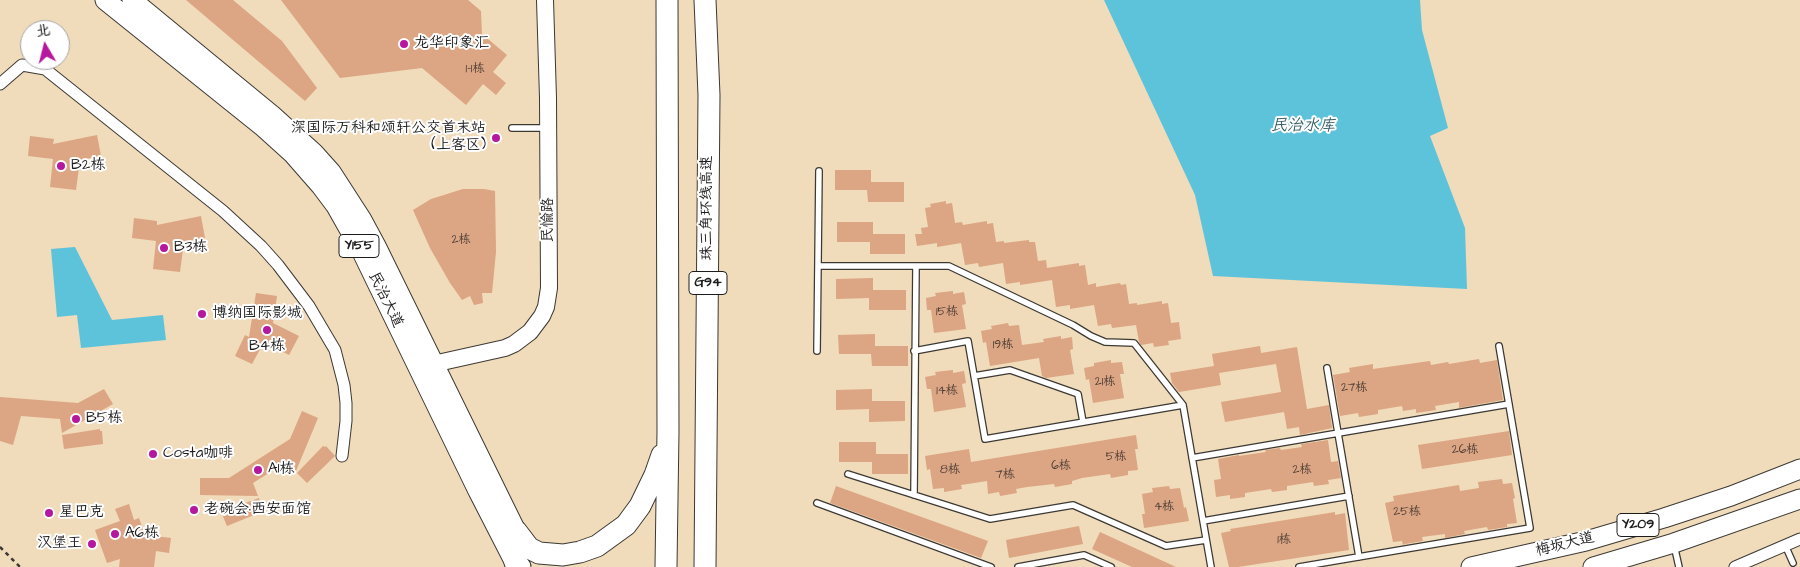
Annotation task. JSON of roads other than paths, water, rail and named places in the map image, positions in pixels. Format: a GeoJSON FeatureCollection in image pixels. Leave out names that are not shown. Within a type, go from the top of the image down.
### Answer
{"type":"FeatureCollection","features":[{"type":"Feature","properties":{"kind":"highway","name":"G94"},"geometry":{"type":"LineString","coordinates":[[666,567],[668,431],[667,0]]}},
{"type":"Feature","properties":{"kind":"highway","name":"珠三角环线高速"},"geometry":{"type":"LineString","coordinates":[[705,0],[708,96],[705,567]]}},
{"type":"Feature","properties":{"kind":"highway"},"geometry":{"type":"LineString","coordinates":[[516,531],[529,548],[539,553],[563,555],[597,546],[626,525],[640,506],[655,475],[668,431]]}},
{"type":"Feature","properties":{"kind":"main road","name":"民治大道"},"geometry":{"type":"LineString","coordinates":[[105,0],[262,126],[293,154],[336,206],[362,252],[478,491],[517,565]]}},
{"type":"Feature","properties":{"kind":"main road","name":"民治大道"},"geometry":{"type":"LineString","coordinates":[[132,0],[293,133],[331,172],[362,220],[516,531]]}},
{"type":"Feature","properties":{"kind":"main road","name":"梅坂大道"},"geometry":{"type":"LineString","coordinates":[[1471,567],[1586,540],[1664,518],[1731,496],[1800,470]]}},
{"type":"Feature","properties":{"kind":"main road","name":"梅坂大道"},"geometry":{"type":"LineString","coordinates":[[1593,567],[1674,543],[1800,499]]}},
{"type":"Feature","properties":{"kind":"street","name":"民愉路"},"geometry":{"type":"LineString","coordinates":[[433,364],[505,348],[514,344],[530,332],[542,316],[548,298],[548,128],[545,0]]}},
{"type":"Feature","properties":{"kind":"street"},"geometry":{"type":"LineString","coordinates":[[0,84],[22,65],[45,69],[223,211],[278,265],[309,306],[335,350],[344,385],[346,402],[346,430],[342,456]]}},
{"type":"Feature","properties":{"kind":"street"},"geometry":{"type":"LineString","coordinates":[[1735,567],[1800,539]]}},
{"type":"Feature","properties":{"kind":"lane"},"geometry":{"type":"LineString","coordinates":[[512,128],[548,128]]}},
{"type":"Feature","properties":{"kind":"lane"},"geometry":{"type":"LineString","coordinates":[[818,351],[819,172]]}},
{"type":"Feature","properties":{"kind":"lane"},"geometry":{"type":"LineString","coordinates":[[819,266],[949,266],[1105,342],[1134,343],[1183,405],[1211,567]]}},
{"type":"Feature","properties":{"kind":"lane"},"geometry":{"type":"LineString","coordinates":[[914,495],[916,266]]}},
{"type":"Feature","properties":{"kind":"lane"},"geometry":{"type":"LineString","coordinates":[[914,350],[968,342],[985,439],[1183,405]]}},
{"type":"Feature","properties":{"kind":"lane"},"geometry":{"type":"LineString","coordinates":[[1299,567],[1530,528],[1499,346]]}},
{"type":"Feature","properties":{"kind":"lane"},"geometry":{"type":"LineString","coordinates":[[1327,368],[1359,557]]}},
{"type":"Feature","properties":{"kind":"lane"},"geometry":{"type":"LineString","coordinates":[[974,376],[1010,370],[1078,394],[1083,422]]}},
{"type":"Feature","properties":{"kind":"lane"},"geometry":{"type":"LineString","coordinates":[[1192,458],[1509,404]]}},
{"type":"Feature","properties":{"kind":"lane"},"geometry":{"type":"LineString","coordinates":[[848,474],[990,519],[1073,505],[1166,546],[1206,540]]}},
{"type":"Feature","properties":{"kind":"lane"},"geometry":{"type":"LineString","coordinates":[[1203,521],[1349,496]]}},
{"type":"Feature","properties":{"kind":"lane"},"geometry":{"type":"LineString","coordinates":[[817,504],[991,567]]}},
{"type":"Feature","properties":{"kind":"lane"},"geometry":{"type":"LineString","coordinates":[[1674,543],[1679,567]]}},
{"type":"Feature","properties":{"kind":"lane"},"geometry":{"type":"LineString","coordinates":[[1785,545],[1794,563]]}},
{"type":"Feature","properties":{"kind":"lane"},"geometry":{"type":"LineString","coordinates":[[1018,567],[1084,555],[1111,567]]}},
{"type":"Feature","properties":{"kind":"water","name":"民治水库"},"geometry":{"type":"Polygon","coordinates":[[[1104,0],[1420,0],[1422,30],[1448,128],[1430,136],[1465,228],[1467,289],[1213,276],[1195,195],[1104,0]]]}},
{"type":"Feature","properties":{"kind":"water"},"geometry":{"type":"Polygon","coordinates":[[[75,247],[112,320],[163,315],[166,340],[81,348],[77,315],[57,317],[51,249],[75,247]]]}},
{"type":"Feature","properties":{"kind":"place","name":"龙华印象汇"},"geometry":{"type":"Point","coordinates":[404,44]}},
{"type":"Feature","properties":{"kind":"place","name":"深国际万科和颂轩公交首末站 (上客区)"},"geometry":{"type":"Point","coordinates":[496,138]}},
{"type":"Feature","properties":{"kind":"place","name":"B2栋"},"geometry":{"type":"Point","coordinates":[61,166]}},
{"type":"Feature","properties":{"kind":"place","name":"B3栋"},"geometry":{"type":"Point","coordinates":[164,248]}},
{"type":"Feature","properties":{"kind":"place","name":"博纳国际影城"},"geometry":{"type":"Point","coordinates":[202,314]}},
{"type":"Feature","properties":{"kind":"place","name":"B4栋"},"geometry":{"type":"Point","coordinates":[267,330]}},
{"type":"Feature","properties":{"kind":"place","name":"B5栋"},"geometry":{"type":"Point","coordinates":[76,419]}},
{"type":"Feature","properties":{"kind":"place","name":"Costa咖啡"},"geometry":{"type":"Point","coordinates":[153,454]}},
{"type":"Feature","properties":{"kind":"place","name":"A1栋"},"geometry":{"type":"Point","coordinates":[258,470]}},
{"type":"Feature","properties":{"kind":"place","name":"老碗会·西安面馆"},"geometry":{"type":"Point","coordinates":[194,510]}},
{"type":"Feature","properties":{"kind":"place","name":"星巴克"},"geometry":{"type":"Point","coordinates":[49,513]}},
{"type":"Feature","properties":{"kind":"place","name":"A6栋"},"geometry":{"type":"Point","coordinates":[115,534]}},
{"type":"Feature","properties":{"kind":"place","name":"汉堡王"},"geometry":{"type":"Point","coordinates":[92,544]}}]}
